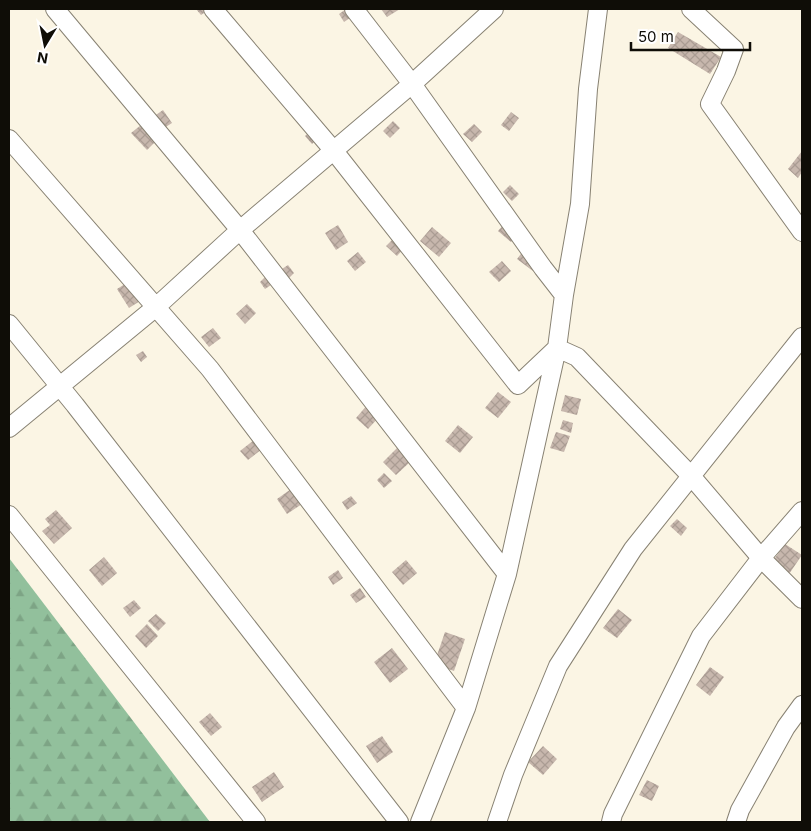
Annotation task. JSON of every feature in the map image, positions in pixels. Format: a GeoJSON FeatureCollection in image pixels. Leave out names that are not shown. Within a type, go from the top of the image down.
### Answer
{"type":"FeatureCollection","features":[{"type":"Feature","properties":{"kind":"street"},"geometry":{"type":"LineString","coordinates":[[55,9],[240,230],[507,574]]}},
{"type":"Feature","properties":{"kind":"street"},"geometry":{"type":"LineString","coordinates":[[213,9],[334,151],[518,385],[556,348]]}},
{"type":"Feature","properties":{"kind":"street"},"geometry":{"type":"LineString","coordinates":[[354,9],[412,84],[564,295]]}},
{"type":"Feature","properties":{"kind":"street"},"geometry":{"type":"LineString","coordinates":[[9,428],[156,307],[240,230],[412,84],[494,9]]}},
{"type":"Feature","properties":{"kind":"street"},"geometry":{"type":"LineString","coordinates":[[420,822],[466,708],[507,574],[556,348],[580,204],[588,89],[598,9]]}},
{"type":"Feature","properties":{"kind":"street"},"geometry":{"type":"LineString","coordinates":[[691,9],[734,50],[710,104],[802,232]]}},
{"type":"Feature","properties":{"kind":"street"},"geometry":{"type":"LineString","coordinates":[[9,139],[210,369],[466,708]]}},
{"type":"Feature","properties":{"kind":"street"},"geometry":{"type":"LineString","coordinates":[[9,324],[399,822]]}},
{"type":"Feature","properties":{"kind":"street"},"geometry":{"type":"LineString","coordinates":[[497,822],[512,775],[558,666],[633,549],[802,336]]}},
{"type":"Feature","properties":{"kind":"street"},"geometry":{"type":"LineString","coordinates":[[556,348],[577,358],[692,477],[762,558],[802,598]]}},
{"type":"Feature","properties":{"kind":"street"},"geometry":{"type":"LineString","coordinates":[[611,822],[613,814],[701,636],[762,558],[802,511]]}},
{"type":"Feature","properties":{"kind":"street"},"geometry":{"type":"LineString","coordinates":[[9,515],[256,822]]}},
{"type":"Feature","properties":{"kind":"street"},"geometry":{"type":"LineString","coordinates":[[736,822],[740,810],[786,727],[802,705]]}},
{"type":"Feature","properties":{"kind":"green space"},"geometry":{"type":"Polygon","coordinates":[[[9,558],[210,822],[9,822],[9,558]]]}},
{"type":"Feature","properties":{"kind":"building"},"geometry":{"type":"Polygon","coordinates":[[[196,9],[210,9],[201,15],[196,9]]]}},
{"type":"Feature","properties":{"kind":"building"},"geometry":{"type":"Polygon","coordinates":[[[346,9],[353,16],[344,22],[339,14],[346,9]]]}},
{"type":"Feature","properties":{"kind":"building"},"geometry":{"type":"Polygon","coordinates":[[[381,9],[400,9],[387,17],[381,9]]]}},
{"type":"Feature","properties":{"kind":"building"},"geometry":{"type":"Polygon","coordinates":[[[678,32],[721,57],[710,74],[668,48],[678,32]]]}},
{"type":"Feature","properties":{"kind":"building"},"geometry":{"type":"Polygon","coordinates":[[[163,110],[172,123],[161,130],[153,117],[163,110]]]}},
{"type":"Feature","properties":{"kind":"building"},"geometry":{"type":"Polygon","coordinates":[[[511,112],[519,118],[509,131],[501,125],[511,112]]]}},
{"type":"Feature","properties":{"kind":"building"},"geometry":{"type":"Polygon","coordinates":[[[393,121],[400,128],[390,138],[383,131],[393,121]]]}},
{"type":"Feature","properties":{"kind":"building"},"geometry":{"type":"Polygon","coordinates":[[[474,124],[482,132],[472,142],[463,134],[474,124]]]}},
{"type":"Feature","properties":{"kind":"building"},"geometry":{"type":"Polygon","coordinates":[[[141,125],[156,141],[147,150],[131,133],[141,125]]]}},
{"type":"Feature","properties":{"kind":"building"},"geometry":{"type":"Polygon","coordinates":[[[313,129],[320,137],[312,144],[305,136],[313,129]]]}},
{"type":"Feature","properties":{"kind":"building"},"geometry":{"type":"Polygon","coordinates":[[[802,151],[802,172],[798,178],[788,169],[802,151]]]}},
{"type":"Feature","properties":{"kind":"building"},"geometry":{"type":"Polygon","coordinates":[[[510,185],[519,194],[512,201],[503,192],[510,185]]]}},
{"type":"Feature","properties":{"kind":"building"},"geometry":{"type":"Polygon","coordinates":[[[506,222],[519,232],[511,242],[498,231],[506,222]]]}},
{"type":"Feature","properties":{"kind":"building"},"geometry":{"type":"Polygon","coordinates":[[[338,225],[348,242],[336,250],[325,233],[338,225]]]}},
{"type":"Feature","properties":{"kind":"building"},"geometry":{"type":"Polygon","coordinates":[[[432,227],[451,243],[439,257],[420,241],[432,227]]]}},
{"type":"Feature","properties":{"kind":"building"},"geometry":{"type":"Polygon","coordinates":[[[396,236],[406,246],[397,256],[386,246],[396,236]]]}},
{"type":"Feature","properties":{"kind":"building"},"geometry":{"type":"Polygon","coordinates":[[[527,246],[543,258],[533,271],[517,259],[527,246]]]}},
{"type":"Feature","properties":{"kind":"building"},"geometry":{"type":"Polygon","coordinates":[[[358,252],[366,262],[355,271],[347,261],[358,252]]]}},
{"type":"Feature","properties":{"kind":"building"},"geometry":{"type":"Polygon","coordinates":[[[502,261],[511,271],[499,282],[489,272],[502,261]]]}},
{"type":"Feature","properties":{"kind":"building"},"geometry":{"type":"Polygon","coordinates":[[[288,265],[294,273],[289,278],[282,269],[288,265]]]}},
{"type":"Feature","properties":{"kind":"building"},"geometry":{"type":"Polygon","coordinates":[[[265,277],[271,285],[265,289],[260,282],[265,277]]]}},
{"type":"Feature","properties":{"kind":"building"},"geometry":{"type":"Polygon","coordinates":[[[128,282],[140,301],[129,308],[117,289],[128,282]]]}},
{"type":"Feature","properties":{"kind":"building"},"geometry":{"type":"Polygon","coordinates":[[[247,304],[256,313],[245,324],[236,314],[247,304]]]}},
{"type":"Feature","properties":{"kind":"building"},"geometry":{"type":"Polygon","coordinates":[[[213,328],[221,338],[209,347],[201,337],[213,328]]]}},
{"type":"Feature","properties":{"kind":"building"},"geometry":{"type":"Polygon","coordinates":[[[143,351],[147,357],[141,362],[136,355],[143,351]]]}},
{"type":"Feature","properties":{"kind":"building"},"geometry":{"type":"Polygon","coordinates":[[[498,392],[511,402],[498,418],[485,408],[498,392]]]}},
{"type":"Feature","properties":{"kind":"building"},"geometry":{"type":"Polygon","coordinates":[[[565,395],[581,399],[577,415],[561,411],[565,395]]]}},
{"type":"Feature","properties":{"kind":"building"},"geometry":{"type":"Polygon","coordinates":[[[368,404],[380,416],[368,429],[356,418],[368,404]]]}},
{"type":"Feature","properties":{"kind":"building"},"geometry":{"type":"Polygon","coordinates":[[[563,420],[573,423],[571,433],[560,429],[563,420]]]}},
{"type":"Feature","properties":{"kind":"building"},"geometry":{"type":"Polygon","coordinates":[[[458,425],[473,437],[460,453],[445,441],[458,425]]]}},
{"type":"Feature","properties":{"kind":"building"},"geometry":{"type":"Polygon","coordinates":[[[556,432],[570,436],[564,452],[550,448],[556,432]]]}},
{"type":"Feature","properties":{"kind":"building"},"geometry":{"type":"Polygon","coordinates":[[[254,440],[262,449],[248,460],[240,451],[254,440]]]}},
{"type":"Feature","properties":{"kind":"building"},"geometry":{"type":"Polygon","coordinates":[[[397,448],[410,462],[396,475],[383,462],[397,448]]]}},
{"type":"Feature","properties":{"kind":"building"},"geometry":{"type":"Polygon","coordinates":[[[384,473],[392,481],[384,488],[377,480],[384,473]]]}},
{"type":"Feature","properties":{"kind":"building"},"geometry":{"type":"Polygon","coordinates":[[[291,489],[302,504],[287,514],[277,499],[291,489]]]}},
{"type":"Feature","properties":{"kind":"building"},"geometry":{"type":"Polygon","coordinates":[[[351,496],[357,503],[347,510],[342,502],[351,496]]]}},
{"type":"Feature","properties":{"kind":"building"},"geometry":{"type":"Polygon","coordinates":[[[56,510],[72,528],[54,544],[42,531],[50,525],[45,519],[56,510]]]}},
{"type":"Feature","properties":{"kind":"building"},"geometry":{"type":"Polygon","coordinates":[[[677,519],[687,528],[681,536],[670,526],[677,519]]]}},
{"type":"Feature","properties":{"kind":"building"},"geometry":{"type":"Polygon","coordinates":[[[785,544],[802,555],[787,577],[770,565],[785,544]]]}},
{"type":"Feature","properties":{"kind":"building"},"geometry":{"type":"Polygon","coordinates":[[[104,557],[117,573],[102,586],[89,570],[104,557]]]}},
{"type":"Feature","properties":{"kind":"building"},"geometry":{"type":"Polygon","coordinates":[[[406,560],[417,573],[403,585],[392,572],[406,560]]]}},
{"type":"Feature","properties":{"kind":"building"},"geometry":{"type":"Polygon","coordinates":[[[338,570],[343,578],[333,585],[328,577],[338,570]]]}},
{"type":"Feature","properties":{"kind":"building"},"geometry":{"type":"Polygon","coordinates":[[[360,588],[366,597],[356,603],[350,595],[360,588]]]}},
{"type":"Feature","properties":{"kind":"building"},"geometry":{"type":"Polygon","coordinates":[[[134,600],[141,608],[130,617],[123,608],[134,600]]]}},
{"type":"Feature","properties":{"kind":"building"},"geometry":{"type":"Polygon","coordinates":[[[618,609],[632,620],[617,638],[603,628],[618,609]]]}},
{"type":"Feature","properties":{"kind":"building"},"geometry":{"type":"Polygon","coordinates":[[[156,614],[166,623],[158,631],[148,621],[156,614]]]}},
{"type":"Feature","properties":{"kind":"building"},"geometry":{"type":"Polygon","coordinates":[[[147,624],[158,636],[146,648],[135,636],[147,624]]]}},
{"type":"Feature","properties":{"kind":"building"},"geometry":{"type":"Polygon","coordinates":[[[445,632],[465,639],[454,671],[434,664],[445,632]]]}},
{"type":"Feature","properties":{"kind":"building"},"geometry":{"type":"Polygon","coordinates":[[[392,648],[408,669],[390,683],[374,662],[392,648]]]}},
{"type":"Feature","properties":{"kind":"building"},"geometry":{"type":"Polygon","coordinates":[[[710,667],[724,677],[710,696],[696,685],[710,667]]]}},
{"type":"Feature","properties":{"kind":"building"},"geometry":{"type":"Polygon","coordinates":[[[210,713],[222,727],[211,736],[199,722],[210,713]]]}},
{"type":"Feature","properties":{"kind":"building"},"geometry":{"type":"Polygon","coordinates":[[[382,736],[393,752],[377,763],[366,746],[382,736]]]}},
{"type":"Feature","properties":{"kind":"building"},"geometry":{"type":"Polygon","coordinates":[[[543,746],[557,759],[543,775],[528,762],[543,746]]]}},
{"type":"Feature","properties":{"kind":"building"},"geometry":{"type":"Polygon","coordinates":[[[274,772],[284,787],[262,802],[252,787],[274,772]]]}},
{"type":"Feature","properties":{"kind":"building"},"geometry":{"type":"Polygon","coordinates":[[[647,780],[659,786],[652,801],[639,795],[647,780]]]}}]}
